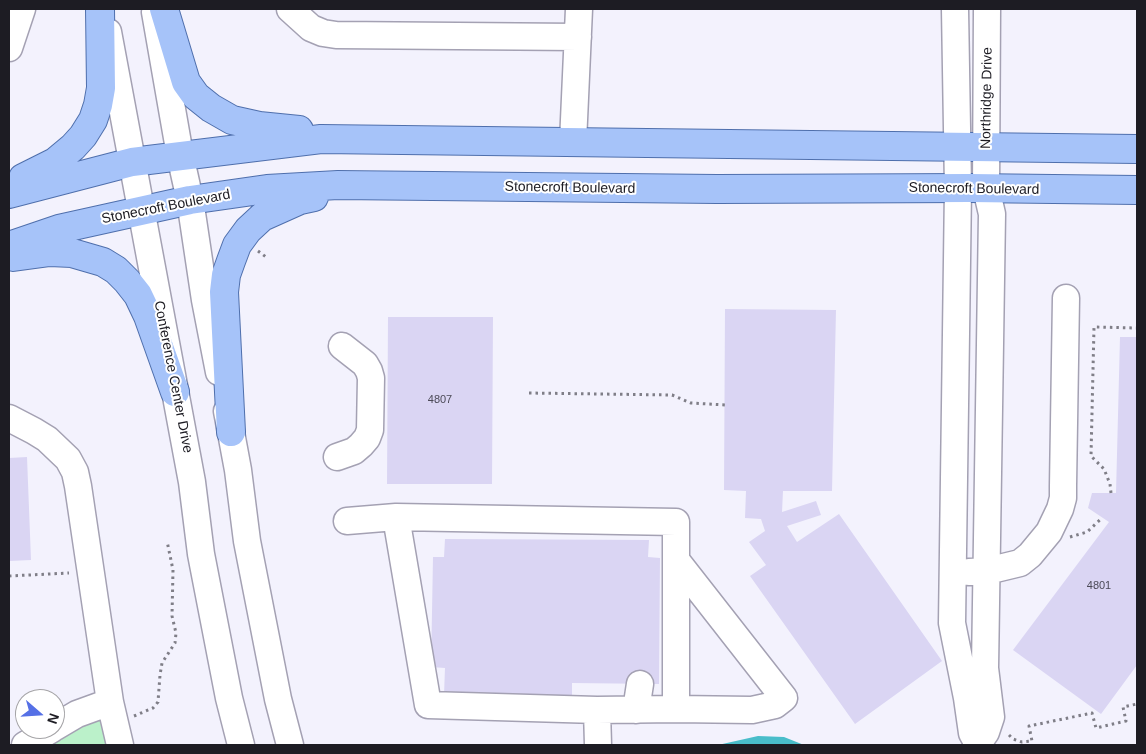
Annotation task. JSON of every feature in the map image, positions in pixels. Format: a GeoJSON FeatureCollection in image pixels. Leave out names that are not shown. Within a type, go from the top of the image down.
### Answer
{"type":"FeatureCollection","features":[{"type":"Feature","properties":{"kind":"main road"},"geometry":{"type":"LineString","coordinates":[[9,185],[55,162],[74,147],[84,136],[93,120],[101,88],[100,9]]}},
{"type":"Feature","properties":{"kind":"main road"},"geometry":{"type":"LineString","coordinates":[[164,9],[186,82],[196,96],[221,114],[232,120],[259,126],[395,141]]}},
{"type":"Feature","properties":{"kind":"main road"},"geometry":{"type":"LineString","coordinates":[[9,194],[132,162],[321,140],[1137,150]]}},
{"type":"Feature","properties":{"kind":"main road","name":"Stonecroft Boulevard"},"geometry":{"type":"LineString","coordinates":[[9,246],[59,228],[190,200],[267,189],[338,184],[717,190],[986,188],[1137,190]]}},
{"type":"Feature","properties":{"kind":"main road"},"geometry":{"type":"LineString","coordinates":[[231,432],[224,292],[226,275],[237,245],[248,230],[262,217],[300,200],[392,185]]}},
{"type":"Feature","properties":{"kind":"main road"},"geometry":{"type":"LineString","coordinates":[[9,258],[50,252],[72,253],[103,262],[116,270],[138,295],[148,316],[175,392]]}},
{"type":"Feature","properties":{"kind":"street"},"geometry":{"type":"LineString","coordinates":[[9,48],[22,9]]}},
{"type":"Feature","properties":{"kind":"street","name":"Conference Center Drive"},"geometry":{"type":"LineString","coordinates":[[106,9],[132,162],[143,210],[192,482],[203,563],[229,698],[242,745]]}},
{"type":"Feature","properties":{"kind":"street"},"geometry":{"type":"LineString","coordinates":[[155,9],[241,486],[247,541],[278,699],[290,745]]}},
{"type":"Feature","properties":{"kind":"street"},"geometry":{"type":"LineString","coordinates":[[290,9],[311,28],[323,33],[336,35],[578,37]]}},
{"type":"Feature","properties":{"kind":"street"},"geometry":{"type":"LineString","coordinates":[[573,142],[578,9]]}},
{"type":"Feature","properties":{"kind":"street"},"geometry":{"type":"LineString","coordinates":[[956,9],[958,188],[952,623],[966,692],[972,734],[977,745]]}},
{"type":"Feature","properties":{"kind":"street","name":"Northridge Drive"},"geometry":{"type":"LineString","coordinates":[[977,745],[986,732],[991,717],[985,668],[992,214],[986,188],[987,9]]}},
{"type":"Feature","properties":{"kind":"street"},"geometry":{"type":"LineString","coordinates":[[954,572],[987,571],[1020,563],[1030,555],[1050,532],[1060,509],[1063,498],[1066,298]]}},
{"type":"Feature","properties":{"kind":"street"},"geometry":{"type":"LineString","coordinates":[[337,457],[354,451],[361,446],[370,430],[371,378],[369,371],[365,364],[342,346]]}},
{"type":"Feature","properties":{"kind":"street"},"geometry":{"type":"LineString","coordinates":[[9,418],[47,439],[68,459],[75,472],[110,702],[120,745]]}},
{"type":"Feature","properties":{"kind":"street"},"geometry":{"type":"LineString","coordinates":[[396,517],[428,705],[598,710],[752,710],[774,705],[784,698],[676,560]]}},
{"type":"Feature","properties":{"kind":"street"},"geometry":{"type":"LineString","coordinates":[[347,521],[396,517],[676,522],[676,709]]}},
{"type":"Feature","properties":{"kind":"street"},"geometry":{"type":"LineString","coordinates":[[636,710],[640,684]]}},
{"type":"Feature","properties":{"kind":"street"},"geometry":{"type":"LineString","coordinates":[[65,721],[77,714],[110,702]]}},
{"type":"Feature","properties":{"kind":"street"},"geometry":{"type":"LineString","coordinates":[[598,710],[598,745]]}},
{"type":"Feature","properties":{"kind":"path"},"geometry":{"type":"LineString","coordinates":[[1111,493],[1110,484],[1104,469],[1091,456],[1094,327],[1137,328]]}},
{"type":"Feature","properties":{"kind":"path"},"geometry":{"type":"LineString","coordinates":[[529,393],[672,395],[691,403],[725,405]]}},
{"type":"Feature","properties":{"kind":"path"},"geometry":{"type":"LineString","coordinates":[[1063,541],[1069,537],[1087,532],[1102,518]]}},
{"type":"Feature","properties":{"kind":"path"},"geometry":{"type":"LineString","coordinates":[[1006,733],[1013,739],[1022,742],[1032,741],[1029,726],[1092,713],[1096,728],[1126,721],[1123,708],[1137,704]]}},
{"type":"Feature","properties":{"kind":"green space"},"geometry":{"type":"Polygon","coordinates":[[[103,714],[113,745],[43,745],[56,739],[65,739],[65,735],[103,714]]]}},
{"type":"Feature","properties":{"kind":"water"},"geometry":{"type":"Polygon","coordinates":[[[758,736],[784,737],[804,745],[718,745],[758,736]]]}},
{"type":"Feature","properties":{"kind":"building"},"geometry":{"type":"Polygon","coordinates":[[[725,309],[836,310],[832,491],[783,491],[782,512],[816,501],[821,515],[787,526],[797,542],[839,514],[942,661],[855,724],[750,576],[766,565],[749,542],[765,531],[761,519],[745,518],[746,491],[724,490],[725,309]]]}},
{"type":"Feature","properties":{"kind":"building"},"geometry":{"type":"Polygon","coordinates":[[[388,317],[493,317],[492,484],[387,484],[388,317]]]}},
{"type":"Feature","properties":{"kind":"building"},"geometry":{"type":"Polygon","coordinates":[[[1120,337],[1137,337],[1137,665],[1101,714],[1013,650],[1109,522],[1088,508],[1092,493],[1116,493],[1120,337]]]}},
{"type":"Feature","properties":{"kind":"building"},"geometry":{"type":"Polygon","coordinates":[[[27,457],[31,560],[9,561],[9,458],[27,457]]]}},
{"type":"Feature","properties":{"kind":"building"},"geometry":{"type":"Polygon","coordinates":[[[445,539],[649,540],[648,557],[660,558],[659,684],[572,683],[572,697],[444,695],[445,668],[431,667],[433,557],[444,557],[445,539]]]}}]}
